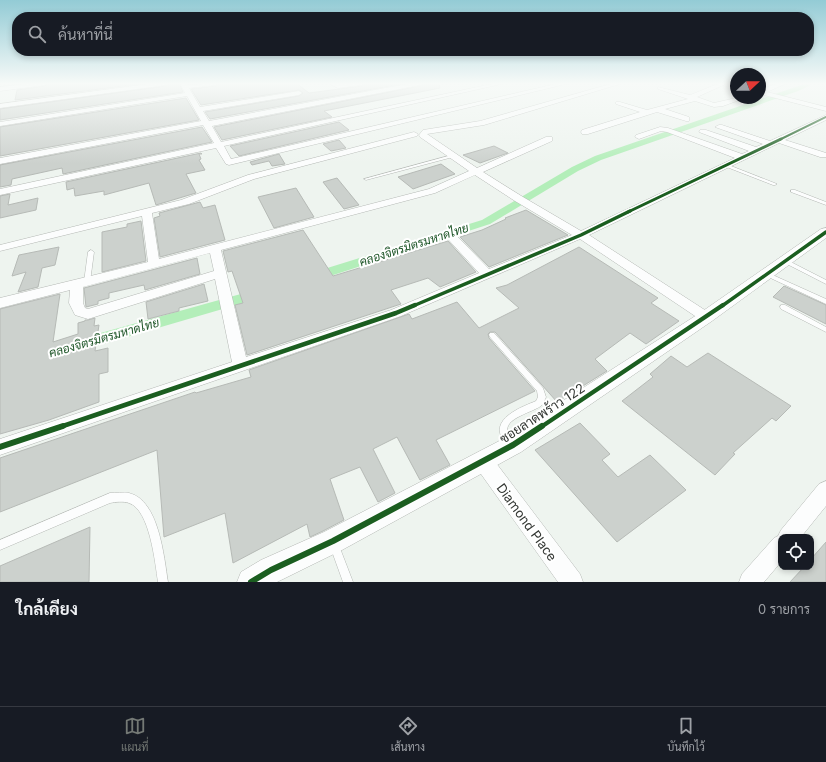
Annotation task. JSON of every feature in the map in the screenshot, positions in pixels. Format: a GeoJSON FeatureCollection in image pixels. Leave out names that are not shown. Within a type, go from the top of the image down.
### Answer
{"type":"FeatureCollection","features":[{"type":"Feature","properties":{"kind":"street"},"geometry":{"type":"LineString","coordinates":[[0,124],[85,110]]}},
{"type":"Feature","properties":{"kind":"street"},"geometry":{"type":"LineString","coordinates":[[200,110],[241,181]]}},
{"type":"Feature","properties":{"kind":"street"},"geometry":{"type":"LineString","coordinates":[[0,161],[275,110]]}},
{"type":"Feature","properties":{"kind":"street"},"geometry":{"type":"LineString","coordinates":[[0,192],[377,110]]}},
{"type":"Feature","properties":{"kind":"street"},"geometry":{"type":"LineString","coordinates":[[231,164],[454,110]]}},
{"type":"Feature","properties":{"kind":"street"},"geometry":{"type":"LineString","coordinates":[[0,248],[184,202],[241,181],[421,134],[481,123],[526,110]]}},
{"type":"Feature","properties":{"kind":"street"},"geometry":{"type":"LineString","coordinates":[[641,110],[646,112]]}},
{"type":"Feature","properties":{"kind":"street"},"geometry":{"type":"LineString","coordinates":[[585,132],[646,112],[658,110]]}},
{"type":"Feature","properties":{"kind":"street"},"geometry":{"type":"LineString","coordinates":[[659,110],[686,119]]}},
{"type":"Feature","properties":{"kind":"street"},"geometry":{"type":"LineString","coordinates":[[0,447],[240,365],[396,314],[581,235],[826,117]]}},
{"type":"Feature","properties":{"kind":"street"},"geometry":{"type":"LineString","coordinates":[[719,126],[823,155]]}},
{"type":"Feature","properties":{"kind":"street"},"geometry":{"type":"LineString","coordinates":[[639,137],[660,129],[668,130],[741,157]]}},
{"type":"Feature","properties":{"kind":"street"},"geometry":{"type":"LineString","coordinates":[[703,132],[756,150]]}},
{"type":"Feature","properties":{"kind":"street"},"geometry":{"type":"LineString","coordinates":[[421,134],[452,156],[519,199],[581,235],[706,317]]}},
{"type":"Feature","properties":{"kind":"street"},"geometry":{"type":"LineString","coordinates":[[0,303],[82,283],[432,191],[549,138]]}},
{"type":"Feature","properties":{"kind":"street"},"geometry":{"type":"LineString","coordinates":[[147,212],[154,264]]}},
{"type":"Feature","properties":{"kind":"street","name":"ซอยลาดพร้าว 122"},"geometry":{"type":"LineString","coordinates":[[251,582],[273,576],[333,541],[512,445],[706,317],[826,232]]}},
{"type":"Feature","properties":{"kind":"street"},"geometry":{"type":"LineString","coordinates":[[451,236],[487,275]]}},
{"type":"Feature","properties":{"kind":"street"},"geometry":{"type":"LineString","coordinates":[[215,248],[240,365]]}},
{"type":"Feature","properties":{"kind":"street"},"geometry":{"type":"LineString","coordinates":[[82,283],[76,303],[80,312],[88,314],[220,273]]}},
{"type":"Feature","properties":{"kind":"street","name":"Diamond Place"},"geometry":{"type":"LineString","coordinates":[[483,461],[572,582]]}},
{"type":"Feature","properties":{"kind":"street"},"geometry":{"type":"LineString","coordinates":[[790,534],[826,491]]}},
{"type":"Feature","properties":{"kind":"street"},"geometry":{"type":"LineString","coordinates":[[750,582],[778,549]]}},
{"type":"Feature","properties":{"kind":"lane"},"geometry":{"type":"LineString","coordinates":[[366,179],[452,156]]}},
{"type":"Feature","properties":{"kind":"lane"},"geometry":{"type":"LineString","coordinates":[[725,165],[775,184]]}},
{"type":"Feature","properties":{"kind":"lane"},"geometry":{"type":"LineString","coordinates":[[793,191],[826,204]]}},
{"type":"Feature","properties":{"kind":"lane"},"geometry":{"type":"LineString","coordinates":[[82,283],[91,252]]}},
{"type":"Feature","properties":{"kind":"lane"},"geometry":{"type":"LineString","coordinates":[[785,261],[826,282]]}},
{"type":"Feature","properties":{"kind":"lane"},"geometry":{"type":"LineString","coordinates":[[766,274],[826,302]]}},
{"type":"Feature","properties":{"kind":"lane"},"geometry":{"type":"LineString","coordinates":[[783,307],[826,330]]}},
{"type":"Feature","properties":{"kind":"lane"},"geometry":{"type":"LineString","coordinates":[[492,335],[540,390],[542,396],[540,403],[509,418],[504,424],[504,433],[512,445]]}},
{"type":"Feature","properties":{"kind":"lane"},"geometry":{"type":"LineString","coordinates":[[0,546],[110,498],[130,498],[145,510],[156,539],[163,582]]}},
{"type":"Feature","properties":{"kind":"lane"},"geometry":{"type":"LineString","coordinates":[[333,541],[348,582]]}},
{"type":"Feature","properties":{"kind":"building"},"geometry":{"type":"Polygon","coordinates":[[[0,110],[64,110],[0,120],[0,110]]]}},
{"type":"Feature","properties":{"kind":"building"},"geometry":{"type":"Polygon","coordinates":[[[108,110],[193,110],[199,120],[0,156],[0,127],[108,110]]]}},
{"type":"Feature","properties":{"kind":"building"},"geometry":{"type":"Polygon","coordinates":[[[216,110],[258,110],[210,119],[205,112],[216,110]]]}},
{"type":"Feature","properties":{"kind":"building"},"geometry":{"type":"Polygon","coordinates":[[[299,110],[328,110],[324,111],[332,117],[222,140],[214,127],[299,110]]]}},
{"type":"Feature","properties":{"kind":"building"},"geometry":{"type":"Polygon","coordinates":[[[339,122],[349,130],[239,156],[230,146],[339,122]]]}},
{"type":"Feature","properties":{"kind":"building"},"geometry":{"type":"Polygon","coordinates":[[[202,127],[212,142],[63,174],[62,168],[12,179],[11,185],[0,187],[0,165],[202,127]]]}},
{"type":"Feature","properties":{"kind":"building"},"geometry":{"type":"Polygon","coordinates":[[[339,140],[346,148],[331,151],[323,144],[339,140]]]}},
{"type":"Feature","properties":{"kind":"building"},"geometry":{"type":"Polygon","coordinates":[[[494,146],[508,153],[480,163],[463,155],[494,146]]]}},
{"type":"Feature","properties":{"kind":"building"},"geometry":{"type":"Polygon","coordinates":[[[201,153],[202,154],[199,154],[201,159],[199,160],[205,170],[186,174],[196,193],[156,205],[149,183],[104,195],[104,191],[75,196],[74,188],[67,190],[66,182],[201,153]]]}},
{"type":"Feature","properties":{"kind":"building"},"geometry":{"type":"Polygon","coordinates":[[[279,154],[285,164],[272,166],[269,161],[252,165],[250,162],[279,154]]]}},
{"type":"Feature","properties":{"kind":"building"},"geometry":{"type":"Polygon","coordinates":[[[441,164],[455,174],[413,189],[398,177],[441,164]]]}},
{"type":"Feature","properties":{"kind":"building"},"geometry":{"type":"Polygon","coordinates":[[[337,178],[359,205],[344,209],[323,182],[337,178]]]}},
{"type":"Feature","properties":{"kind":"building"},"geometry":{"type":"Polygon","coordinates":[[[296,188],[314,217],[274,228],[258,197],[296,188]]]}},
{"type":"Feature","properties":{"kind":"building"},"geometry":{"type":"Polygon","coordinates":[[[10,194],[8,205],[38,198],[36,210],[0,218],[0,196],[10,194]]]}},
{"type":"Feature","properties":{"kind":"building"},"geometry":{"type":"Polygon","coordinates":[[[200,202],[203,208],[215,205],[225,240],[160,257],[154,218],[160,216],[159,213],[200,202]]]}},
{"type":"Feature","properties":{"kind":"building"},"geometry":{"type":"Polygon","coordinates":[[[526,210],[568,235],[489,267],[460,237],[482,230],[506,219],[505,218],[526,210]]]}},
{"type":"Feature","properties":{"kind":"building"},"geometry":{"type":"Polygon","coordinates":[[[141,221],[146,261],[102,272],[102,232],[127,227],[127,224],[141,221]]]}},
{"type":"Feature","properties":{"kind":"building"},"geometry":{"type":"Polygon","coordinates":[[[303,230],[333,276],[448,241],[476,272],[440,287],[428,278],[391,290],[401,304],[247,355],[235,305],[243,303],[232,271],[228,272],[223,251],[303,230]]]}},
{"type":"Feature","properties":{"kind":"building"},"geometry":{"type":"Polygon","coordinates":[[[59,247],[55,265],[42,268],[38,287],[18,292],[26,272],[12,276],[19,255],[59,247]]]}},
{"type":"Feature","properties":{"kind":"building"},"geometry":{"type":"Polygon","coordinates":[[[579,247],[658,298],[651,303],[679,321],[646,344],[630,333],[595,359],[607,371],[557,402],[495,332],[490,332],[488,334],[489,338],[535,391],[436,440],[450,465],[420,480],[397,437],[373,449],[395,493],[378,502],[360,467],[330,479],[344,520],[310,537],[307,524],[233,563],[225,513],[164,537],[157,450],[0,512],[0,458],[195,392],[196,393],[251,377],[249,370],[409,314],[412,319],[457,302],[479,328],[519,308],[496,288],[507,285],[579,247]]]}},
{"type":"Feature","properties":{"kind":"building"},"geometry":{"type":"Polygon","coordinates":[[[197,258],[200,274],[145,290],[144,285],[109,293],[109,298],[98,301],[98,304],[86,307],[84,288],[197,258]]]}},
{"type":"Feature","properties":{"kind":"building"},"geometry":{"type":"Polygon","coordinates":[[[204,284],[208,301],[179,308],[179,311],[148,319],[146,302],[204,284]]]}},
{"type":"Feature","properties":{"kind":"building"},"geometry":{"type":"Polygon","coordinates":[[[784,286],[826,305],[826,324],[773,297],[784,286]]]}},
{"type":"Feature","properties":{"kind":"building"},"geometry":{"type":"Polygon","coordinates":[[[60,294],[53,342],[78,334],[78,323],[95,318],[94,326],[99,325],[95,351],[108,348],[108,372],[99,374],[99,402],[49,420],[0,434],[0,309],[60,294]]]}},
{"type":"Feature","properties":{"kind":"building"},"geometry":{"type":"Polygon","coordinates":[[[708,353],[791,406],[776,421],[772,418],[733,453],[735,454],[715,475],[622,401],[653,377],[650,374],[671,356],[687,367],[708,353]]]}},
{"type":"Feature","properties":{"kind":"building"},"geometry":{"type":"Polygon","coordinates":[[[580,423],[610,454],[602,460],[618,477],[650,455],[686,490],[617,542],[535,450],[580,423]]]}},
{"type":"Feature","properties":{"kind":"building"},"geometry":{"type":"Polygon","coordinates":[[[90,527],[89,582],[0,582],[0,566],[90,527]]]}},
{"type":"Feature","properties":{"kind":"building"},"geometry":{"type":"Polygon","coordinates":[[[826,542],[826,582],[790,582],[801,570],[814,570],[814,556],[826,542]]]}},
{"type":"Feature","properties":{"kind":"waterway","name":"คลองจิตรมิตรมหาดไทย"},"geometry":{"type":"LineString","coordinates":[[313,277],[486,222],[575,169],[598,158],[735,110]]}},
{"type":"Feature","properties":{"kind":"waterway","name":"คลองจิตรมิตรมหาดไทย"},"geometry":{"type":"LineString","coordinates":[[79,345],[259,294]]}},
{"type":"Feature","properties":{"kind":"cycle path"},"geometry":{"type":"LineString","coordinates":[[0,447],[396,313],[581,235],[826,117]]}},
{"type":"Feature","properties":{"kind":"cycle path"},"geometry":{"type":"LineString","coordinates":[[251,582],[271,570],[333,541],[513,445],[706,317],[826,232]]}}]}
